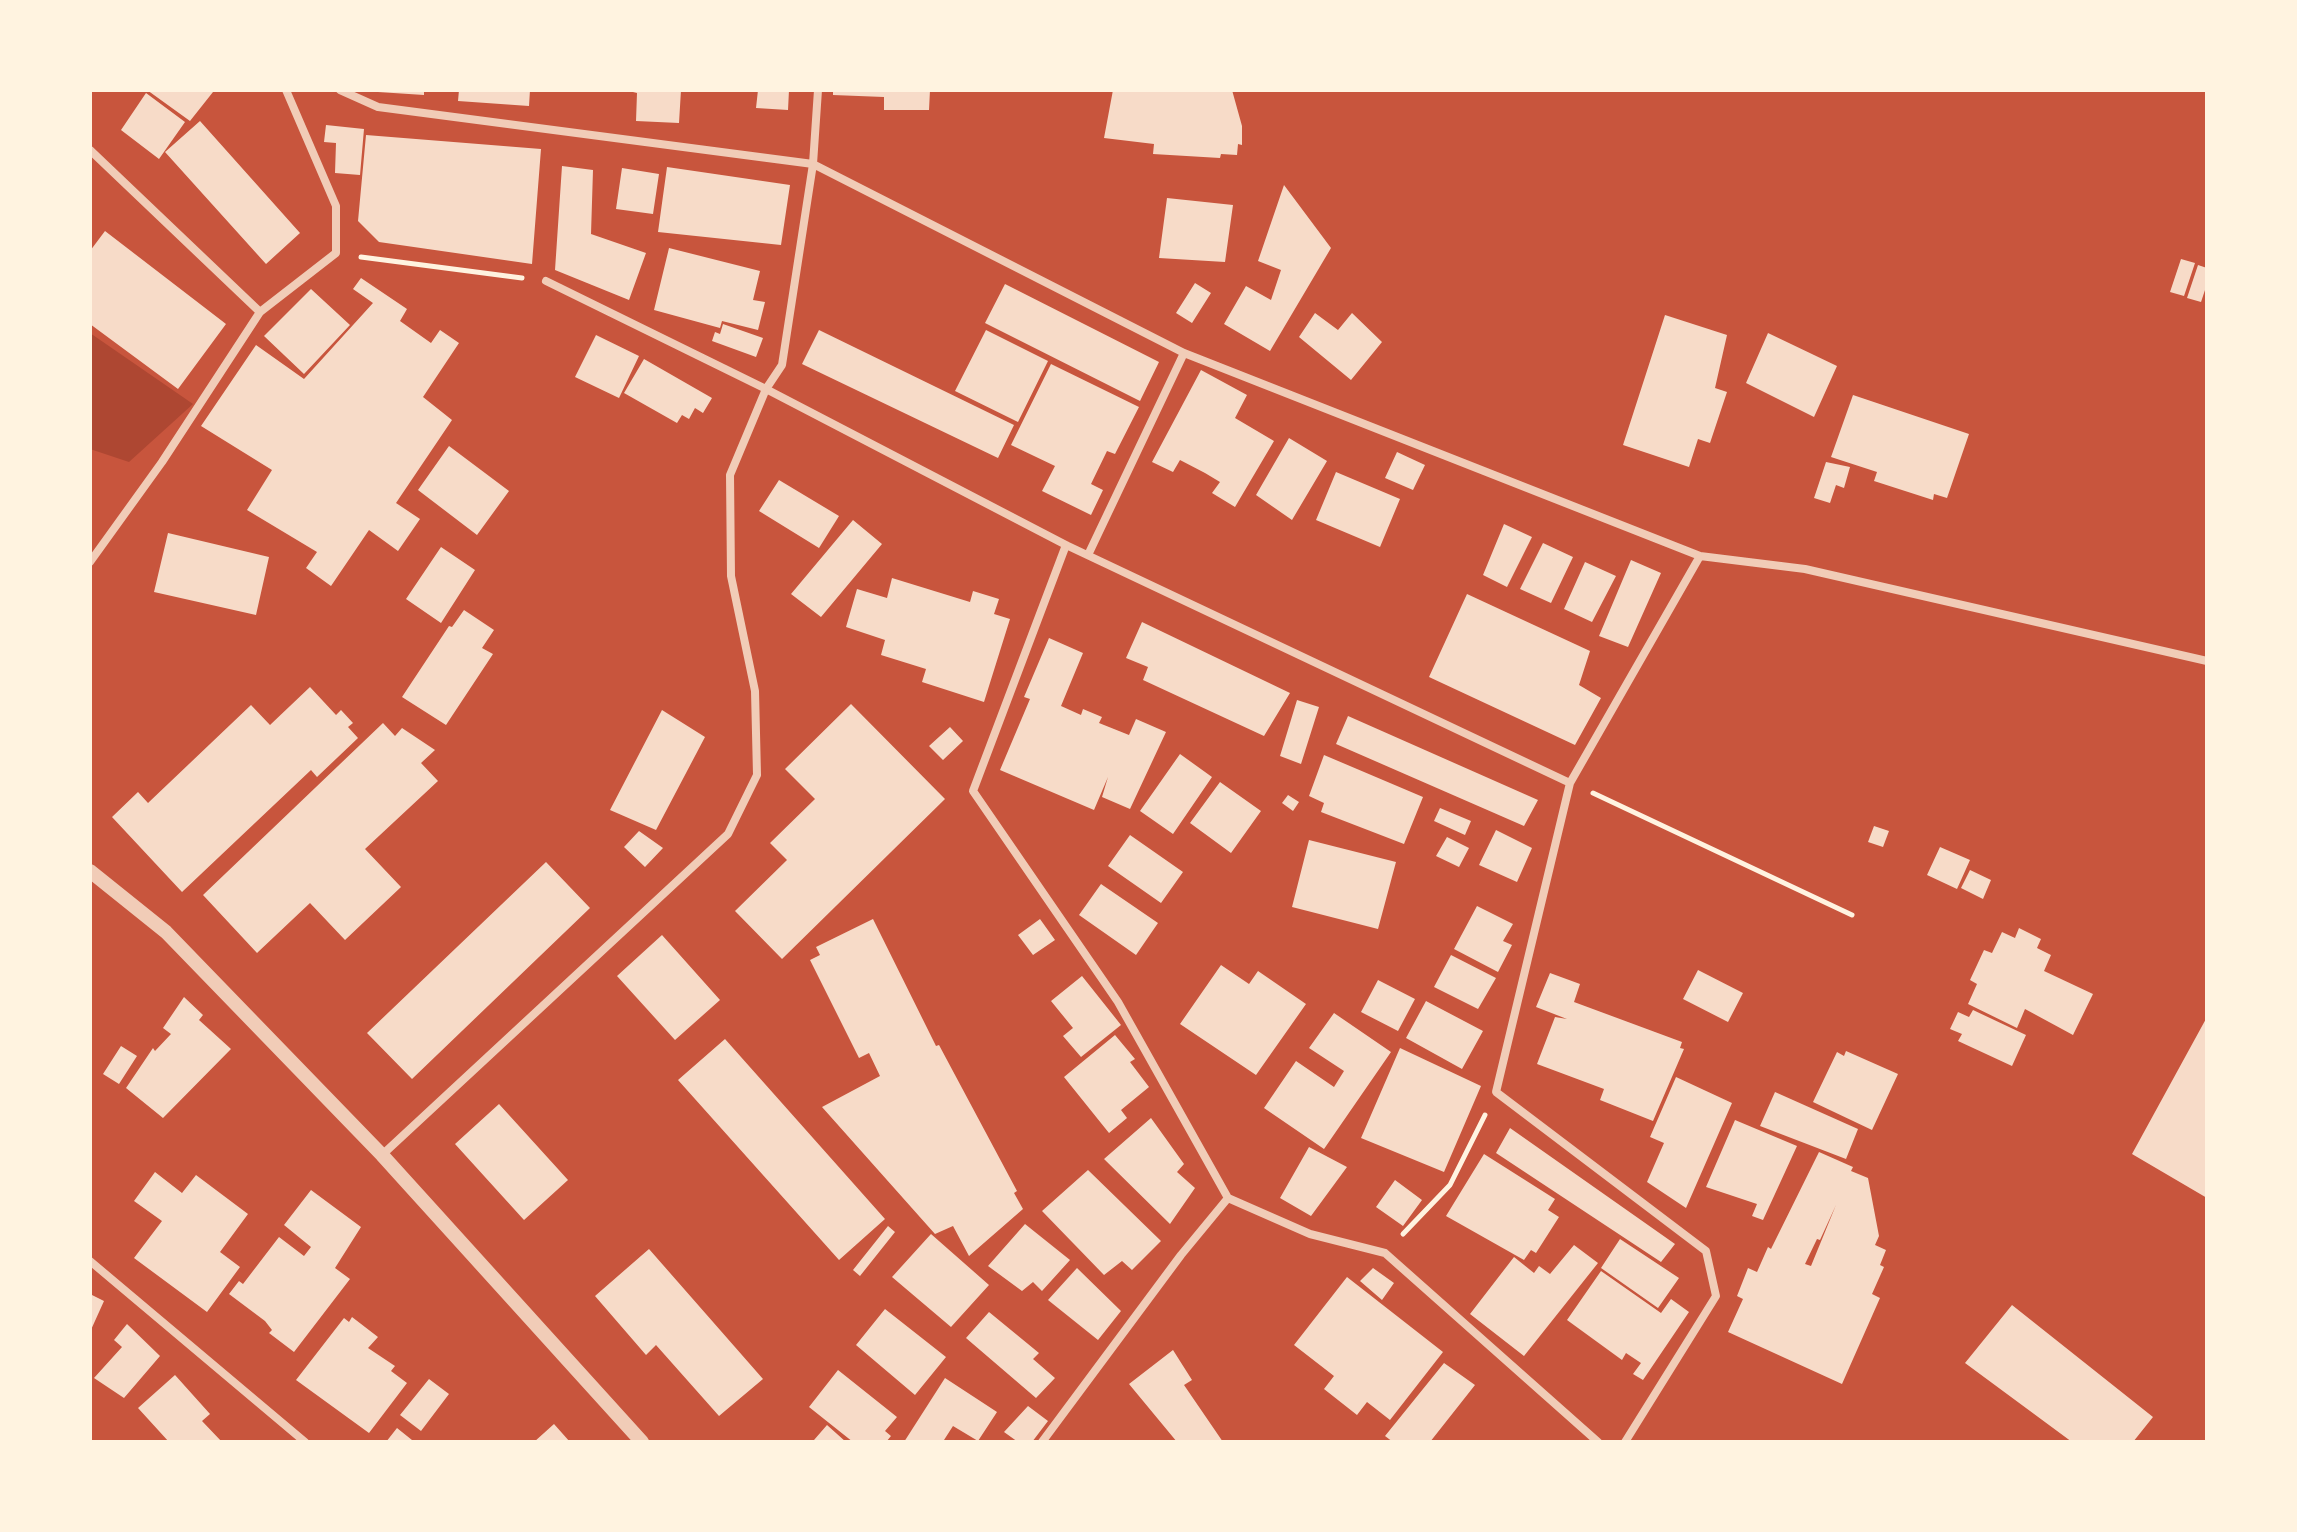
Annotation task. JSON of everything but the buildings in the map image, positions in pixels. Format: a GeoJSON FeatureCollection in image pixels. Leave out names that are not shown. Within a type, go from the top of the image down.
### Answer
{"type":"FeatureCollection","features":[{"type":"Feature","properties":{"kind":"street"},"geometry":{"type":"LineString","coordinates":[[90,562],[162,462],[260,312],[336,253],[336,206],[286,90]]}},
{"type":"Feature","properties":{"kind":"street"},"geometry":{"type":"LineString","coordinates":[[340,90],[378,107],[813,164],[1184,353],[1700,556],[1805,569],[2207,661]]}},
{"type":"Feature","properties":{"kind":"street"},"geometry":{"type":"LineString","coordinates":[[382,1155],[728,834],[757,775],[755,691],[731,576],[730,475],[766,389],[782,365],[813,164],[818,90]]}},
{"type":"Feature","properties":{"kind":"street"},"geometry":{"type":"LineString","coordinates":[[90,150],[260,312]]}},
{"type":"Feature","properties":{"kind":"street"},"geometry":{"type":"LineString","coordinates":[[546,281],[766,389],[1066,545],[1570,783]]}},
{"type":"Feature","properties":{"kind":"street"},"geometry":{"type":"LineString","coordinates":[[1088,555],[1184,353]]}},
{"type":"Feature","properties":{"kind":"street"},"geometry":{"type":"LineString","coordinates":[[1066,545],[973,791],[1118,1002],[1228,1198],[1310,1234],[1385,1253],[1598,1442]]}},
{"type":"Feature","properties":{"kind":"street"},"geometry":{"type":"LineString","coordinates":[[1625,1442],[1716,1296],[1706,1251],[1496,1092],[1570,783],[1700,556]]}},
{"type":"Feature","properties":{"kind":"street"},"geometry":{"type":"LineString","coordinates":[[90,871],[166,932],[382,1155],[642,1442]]}},
{"type":"Feature","properties":{"kind":"street"},"geometry":{"type":"LineString","coordinates":[[1042,1442],[1181,1255],[1228,1198]]}},
{"type":"Feature","properties":{"kind":"street"},"geometry":{"type":"LineString","coordinates":[[90,1261],[305,1442]]}},
{"type":"Feature","properties":{"kind":"path"},"geometry":{"type":"LineString","coordinates":[[336,253],[546,281]]}},
{"type":"Feature","properties":{"kind":"path"},"geometry":{"type":"LineString","coordinates":[[1570,783],[1852,915]]}},
{"type":"Feature","properties":{"kind":"path"},"geometry":{"type":"LineString","coordinates":[[1385,1253],[1450,1185],[1496,1092]]}},
{"type":"Feature","properties":{"kind":"shaded area"},"geometry":{"type":"Polygon","coordinates":[[[90,333],[193,404],[129,462],[90,449],[90,333]]]}}]}
